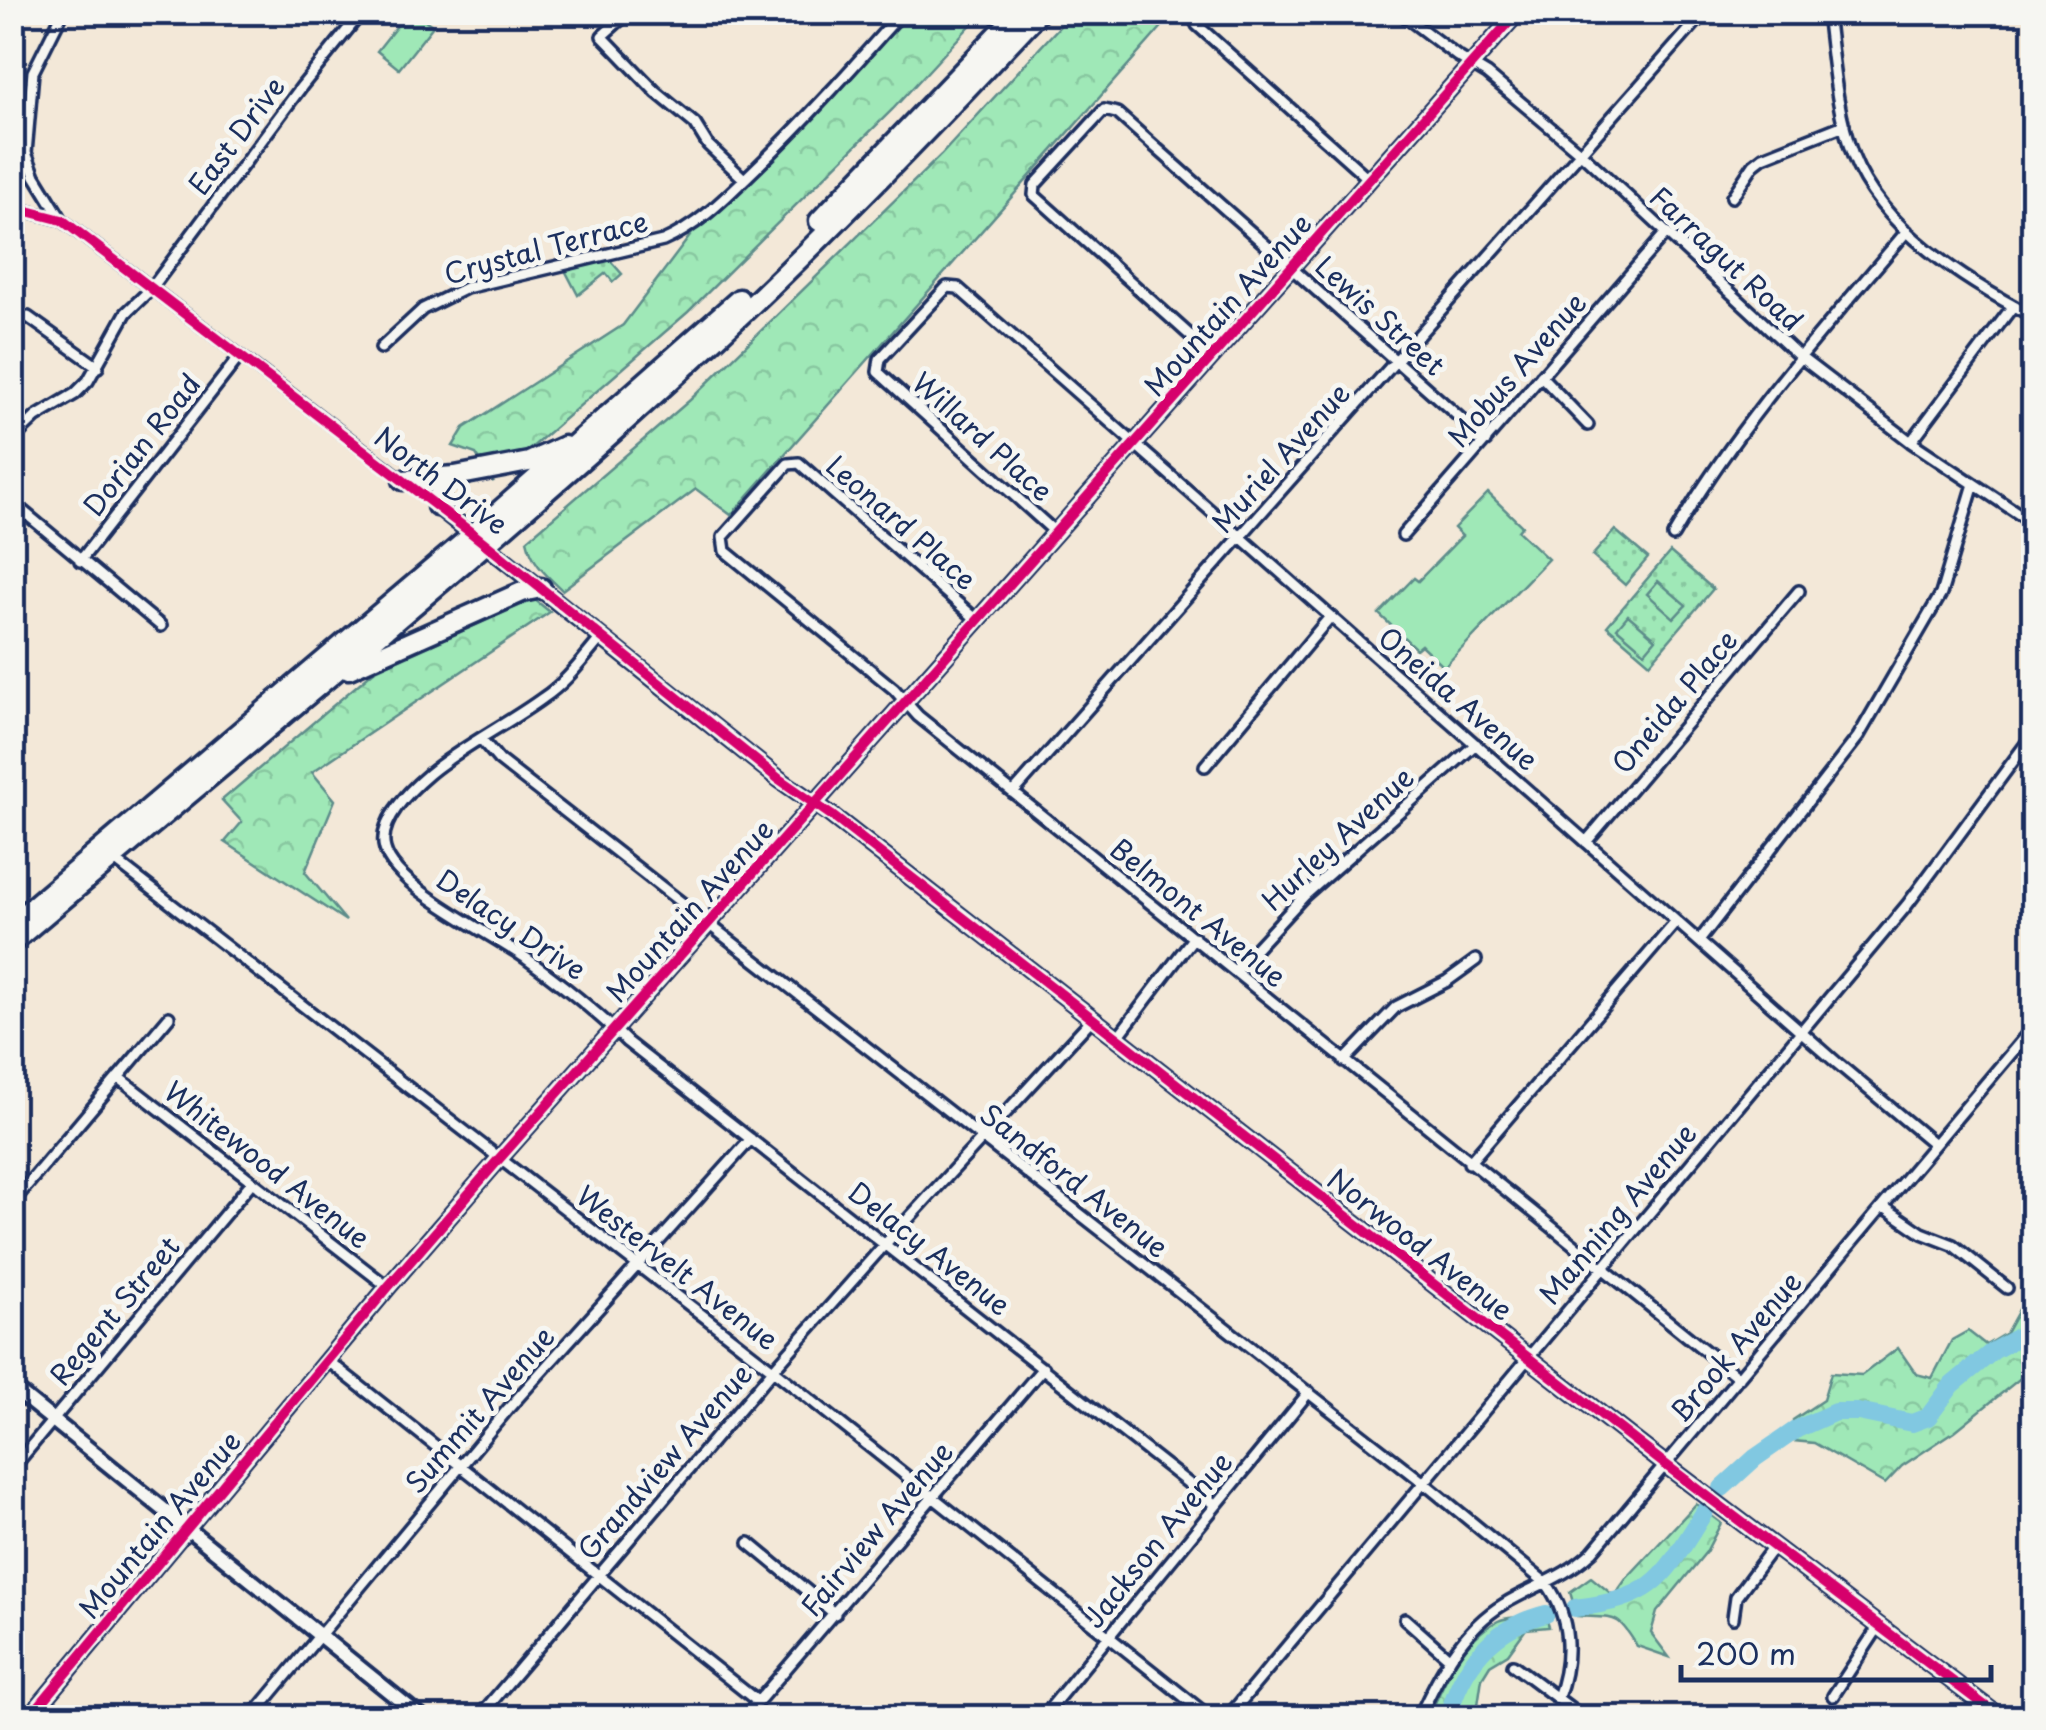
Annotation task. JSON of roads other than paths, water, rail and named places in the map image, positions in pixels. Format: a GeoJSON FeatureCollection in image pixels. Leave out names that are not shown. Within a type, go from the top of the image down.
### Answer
{"type":"FeatureCollection","features":[{"type":"Feature","properties":{"kind":"highway"},"geometry":{"type":"LineString","coordinates":[[12,943],[330,677],[591,432],[730,308],[898,143],[1019,12]]}},
{"type":"Feature","properties":{"kind":"highway"},"geometry":{"type":"LineString","coordinates":[[12,924],[710,344],[918,142],[1038,12]]}},
{"type":"Feature","properties":{"kind":"highway"},"geometry":{"type":"LineString","coordinates":[[404,480],[455,476],[529,462],[591,432]]}},
{"type":"Feature","properties":{"kind":"highway"},"geometry":{"type":"LineString","coordinates":[[437,506],[437,494],[444,482],[455,476]]}},
{"type":"Feature","properties":{"kind":"highway"},"geometry":{"type":"LineString","coordinates":[[330,677],[522,592],[542,588]]}},
{"type":"Feature","properties":{"kind":"street"},"geometry":{"type":"LineString","coordinates":[[62,220],[26,153],[33,72],[63,12]]}},
{"type":"Feature","properties":{"kind":"street","name":"East Drive"},"geometry":{"type":"LineString","coordinates":[[12,440],[36,417],[76,394],[98,367],[126,313],[150,289],[362,12]]}},
{"type":"Feature","properties":{"kind":"street"},"geometry":{"type":"LineString","coordinates":[[630,12],[602,36],[656,92],[695,124],[708,144],[744,180]]}},
{"type":"Feature","properties":{"kind":"street","name":"Crystal Terrace"},"geometry":{"type":"LineString","coordinates":[[380,348],[422,309],[444,296],[504,277],[664,241],[695,223],[744,180],[902,12]]}},
{"type":"Feature","properties":{"kind":"street","name":"Farragut Road"},"geometry":{"type":"LineString","coordinates":[[1399,12],[1582,154],[1800,357],[1912,442],[2034,524]]}},
{"type":"Feature","properties":{"kind":"street","name":"Mountain Avenue"},"geometry":{"type":"LineString","coordinates":[[29,1718],[499,1159],[1518,12]]}},
{"type":"Feature","properties":{"kind":"street","name":"Muriel Avenue"},"geometry":{"type":"LineString","coordinates":[[1013,793],[1705,12]]}},
{"type":"Feature","properties":{"kind":"street"},"geometry":{"type":"LineString","coordinates":[[1826,12],[1844,125],[1867,187],[1880,206],[1907,231],[2034,317]]}},
{"type":"Feature","properties":{"kind":"street"},"geometry":{"type":"LineString","coordinates":[[1192,14],[1197,25],[1370,180]]}},
{"type":"Feature","properties":{"kind":"street","name":"Lewis Street"},"geometry":{"type":"LineString","coordinates":[[1213,356],[1034,195],[1035,185],[1108,109],[1486,440]]}},
{"type":"Feature","properties":{"kind":"street"},"geometry":{"type":"LineString","coordinates":[[1732,197],[1754,164],[1763,158],[1844,125]]}},
{"type":"Feature","properties":{"kind":"street"},"geometry":{"type":"LineString","coordinates":[[12,171],[26,153]]}},
{"type":"Feature","properties":{"kind":"street","name":"North Drive"},"geometry":{"type":"LineString","coordinates":[[12,206],[62,220],[479,538],[814,804]]}},
{"type":"Feature","properties":{"kind":"street"},"geometry":{"type":"LineString","coordinates":[[1673,536],[1704,482],[1800,357],[1907,231]]}},
{"type":"Feature","properties":{"kind":"street","name":"Mobus Avenue"},"geometry":{"type":"LineString","coordinates":[[1402,535],[1665,234]]}},
{"type":"Feature","properties":{"kind":"street","name":"Oneida Avenue"},"geometry":{"type":"LineString","coordinates":[[953,286],[1934,1144]]}},
{"type":"Feature","properties":{"kind":"street","name":"Willard Place"},"geometry":{"type":"LineString","coordinates":[[953,286],[941,292],[880,359],[878,372],[1056,533]]}},
{"type":"Feature","properties":{"kind":"street"},"geometry":{"type":"LineString","coordinates":[[1912,442],[2013,306]]}},
{"type":"Feature","properties":{"kind":"street"},"geometry":{"type":"LineString","coordinates":[[12,318],[28,317],[98,367]]}},
{"type":"Feature","properties":{"kind":"street","name":"Dorian Road"},"geometry":{"type":"LineString","coordinates":[[80,560],[240,357]]}},
{"type":"Feature","properties":{"kind":"street"},"geometry":{"type":"LineString","coordinates":[[1541,376],[1588,425]]}},
{"type":"Feature","properties":{"kind":"street","name":"Leonard Place"},"geometry":{"type":"LineString","coordinates":[[793,462],[977,620]]}},
{"type":"Feature","properties":{"kind":"street","name":"Belmont Avenue"},"geometry":{"type":"LineString","coordinates":[[793,462],[726,531],[724,550],[918,716],[1739,1378]]}},
{"type":"Feature","properties":{"kind":"street"},"geometry":{"type":"LineString","coordinates":[[1699,941],[1858,737],[1941,594],[1974,484]]}},
{"type":"Feature","properties":{"kind":"street"},"geometry":{"type":"LineString","coordinates":[[12,502],[160,626]]}},
{"type":"Feature","properties":{"kind":"street","name":"Oneida Place"},"geometry":{"type":"LineString","coordinates":[[1586,842],[1798,590]]}},
{"type":"Feature","properties":{"kind":"street"},"geometry":{"type":"LineString","coordinates":[[1206,766],[1330,617]]}},
{"type":"Feature","properties":{"kind":"street"},"geometry":{"type":"LineString","coordinates":[[481,739],[560,685],[601,638]]}},
{"type":"Feature","properties":{"kind":"street","name":"Manning Avenue"},"geometry":{"type":"LineString","coordinates":[[1227,1718],[1907,905],[2034,733]]}},
{"type":"Feature","properties":{"kind":"street","name":"Delacy Drive"},"geometry":{"type":"LineString","coordinates":[[481,739],[430,773],[401,802],[383,838],[386,854],[394,870],[421,892],[525,958],[615,1029]]}},
{"type":"Feature","properties":{"kind":"street","name":"Sandford Avenue"},"geometry":{"type":"LineString","coordinates":[[481,739],[498,760],[1424,1482],[1547,1584],[1556,1596],[1566,1627],[1567,1666],[1558,1697]]}},
{"type":"Feature","properties":{"kind":"street","name":"Hurley Avenue"},"geometry":{"type":"LineString","coordinates":[[1235,970],[1304,896],[1476,744]]}},
{"type":"Feature","properties":{"kind":"street","name":"Norwood Avenue"},"geometry":{"type":"LineString","coordinates":[[814,804],[1666,1465],[2002,1718]]}},
{"type":"Feature","properties":{"kind":"street","name":"Westervelt Avenue"},"geometry":{"type":"LineString","coordinates":[[112,858],[774,1370],[1211,1718]]}},
{"type":"Feature","properties":{"kind":"street"},"geometry":{"type":"LineString","coordinates":[[1470,1163],[1676,922]]}},
{"type":"Feature","properties":{"kind":"street"},"geometry":{"type":"LineString","coordinates":[[1117,1038],[1194,937]]}},
{"type":"Feature","properties":{"kind":"street"},"geometry":{"type":"LineString","coordinates":[[1344,1061],[1396,1006],[1446,981],[1476,960]]}},
{"type":"Feature","properties":{"kind":"street"},"geometry":{"type":"LineString","coordinates":[[12,1204],[168,1017]]}},
{"type":"Feature","properties":{"kind":"street","name":"Grandview Avenue"},"geometry":{"type":"LineString","coordinates":[[478,1718],[886,1242],[1092,1019]]}},
{"type":"Feature","properties":{"kind":"street","name":"Brook Avenue"},"geometry":{"type":"LineString","coordinates":[[1419,1718],[1450,1660],[1481,1620],[1574,1569],[1592,1552],[2034,1026]]}},
{"type":"Feature","properties":{"kind":"street","name":"Delacy Avenue"},"geometry":{"type":"LineString","coordinates":[[615,1029],[1216,1505]]}},
{"type":"Feature","properties":{"kind":"street","name":"Whitewood Avenue"},"geometry":{"type":"LineString","coordinates":[[118,1077],[388,1288]]}},
{"type":"Feature","properties":{"kind":"street","name":"Summit Avenue"},"geometry":{"type":"LineString","coordinates":[[251,1718],[460,1466],[751,1139]]}},
{"type":"Feature","properties":{"kind":"street","name":"Regent Street"},"geometry":{"type":"LineString","coordinates":[[12,1469],[252,1182]]}},
{"type":"Feature","properties":{"kind":"street"},"geometry":{"type":"LineString","coordinates":[[1884,1207],[1922,1233],[1953,1245],[2008,1288]]}},
{"type":"Feature","properties":{"kind":"street"},"geometry":{"type":"LineString","coordinates":[[327,1360],[757,1701]]}},
{"type":"Feature","properties":{"kind":"street","name":"Fairview Avenue"},"geometry":{"type":"LineString","coordinates":[[744,1718],[1043,1368]]}},
{"type":"Feature","properties":{"kind":"street"},"geometry":{"type":"LineString","coordinates":[[12,1388],[422,1718]]}},
{"type":"Feature","properties":{"kind":"street","name":"Jackson Avenue"},"geometry":{"type":"LineString","coordinates":[[1042,1718],[1309,1392]]}},
{"type":"Feature","properties":{"kind":"street"},"geometry":{"type":"LineString","coordinates":[[749,1543],[835,1614]]}},
{"type":"Feature","properties":{"kind":"street"},"geometry":{"type":"LineString","coordinates":[[1733,1618],[1736,1597],[1774,1546]]}},
{"type":"Feature","properties":{"kind":"street"},"geometry":{"type":"LineString","coordinates":[[1404,1619],[1450,1660]]}},
{"type":"Feature","properties":{"kind":"street"},"geometry":{"type":"LineString","coordinates":[[1833,1696],[1879,1626]]}},
{"type":"Feature","properties":{"kind":"street"},"geometry":{"type":"LineString","coordinates":[[1513,1665],[1584,1718]]}},
{"type":"Feature","properties":{"kind":"street"},"geometry":{"type":"LineString","coordinates":[[1970,1718],[1981,1703]]}},
{"type":"Feature","properties":{"kind":"waterway"},"geometry":{"type":"LineString","coordinates":[[1722,1488],[1755,1458],[1797,1429],[1835,1412],[1858,1412],[1912,1423],[1928,1417],[1952,1385],[1993,1351],[2034,1328]]}},
{"type":"Feature","properties":{"kind":"waterway"},"geometry":{"type":"LineString","coordinates":[[1575,1608],[1624,1598],[1655,1581],[1679,1553],[1705,1511]]}},
{"type":"Feature","properties":{"kind":"waterway"},"geometry":{"type":"LineString","coordinates":[[1448,1718],[1461,1681],[1482,1651],[1510,1628],[1546,1614]]}}]}
